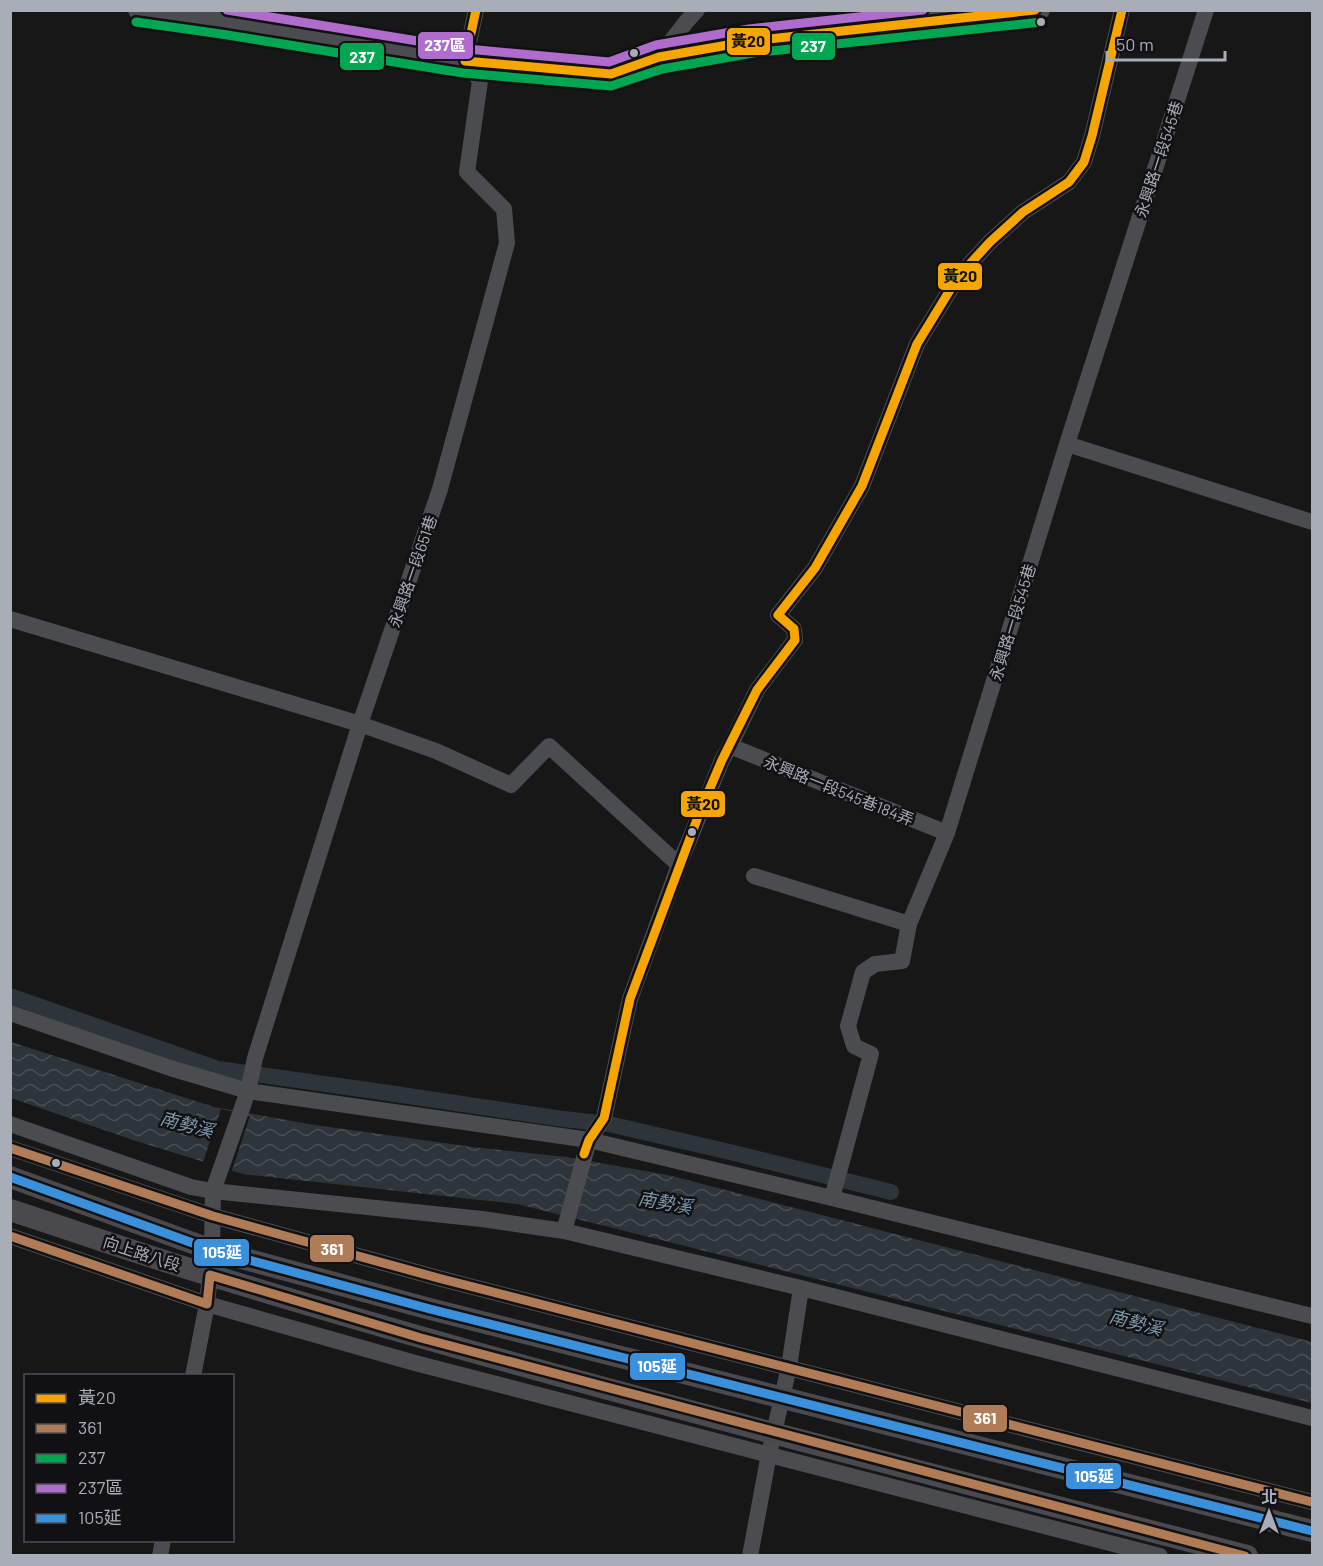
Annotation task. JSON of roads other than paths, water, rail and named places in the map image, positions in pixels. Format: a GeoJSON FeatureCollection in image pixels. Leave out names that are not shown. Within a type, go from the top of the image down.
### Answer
{"type":"FeatureCollection","features":[{"type":"Feature","properties":{"kind":"main road","name":"向上路八段"},"geometry":{"type":"LineString","coordinates":[[10,1177],[212,1250],[441,1312],[1312,1531]]}},
{"type":"Feature","properties":{"kind":"main road","name":"向上路八段"},"geometry":{"type":"LineString","coordinates":[[10,1209],[210,1275],[772,1443],[1247,1556]]}},
{"type":"Feature","properties":{"kind":"street"},"geometry":{"type":"LineString","coordinates":[[138,10],[465,61],[611,74],[659,57],[763,40],[1040,10]]}},
{"type":"Feature","properties":{"kind":"street"},"geometry":{"type":"LineString","coordinates":[[465,61],[476,10]]}},
{"type":"Feature","properties":{"kind":"street"},"geometry":{"type":"LineString","coordinates":[[659,57],[697,10]]}},
{"type":"Feature","properties":{"kind":"street"},"geometry":{"type":"LineString","coordinates":[[566,1225],[586,1147],[604,1118],[630,999],[679,865],[722,760],[757,690],[795,640],[794,629],[778,615],[814,568],[862,486],[917,344],[944,300],[967,267],[990,243],[1023,212],[1069,182],[1084,162],[1122,10]]}},
{"type":"Feature","properties":{"kind":"street","name":"永興路一段545巷"},"geometry":{"type":"LineString","coordinates":[[832,1197],[871,1054],[854,1046],[848,1026],[863,972],[875,964],[902,961],[909,924],[947,833],[1067,444],[1206,10]]}},
{"type":"Feature","properties":{"kind":"street","name":"永興路一段651巷"},"geometry":{"type":"LineString","coordinates":[[194,1374],[210,1275],[213,1191],[248,1091],[255,1058],[360,724],[440,489],[507,243],[504,209],[467,172],[480,81],[465,61]]}},
{"type":"Feature","properties":{"kind":"street"},"geometry":{"type":"LineString","coordinates":[[1067,444],[1312,522]]}},
{"type":"Feature","properties":{"kind":"street"},"geometry":{"type":"LineString","coordinates":[[10,619],[360,724],[436,751],[511,785],[549,746],[679,865]]}},
{"type":"Feature","properties":{"kind":"street","name":"永興路一段545巷184弄"},"geometry":{"type":"LineString","coordinates":[[730,746],[947,833]]}},
{"type":"Feature","properties":{"kind":"street"},"geometry":{"type":"LineString","coordinates":[[754,876],[909,924]]}},
{"type":"Feature","properties":{"kind":"street"},"geometry":{"type":"LineString","coordinates":[[10,1013],[170,1068],[248,1091],[586,1147],[832,1197],[1312,1316]]}},
{"type":"Feature","properties":{"kind":"street"},"geometry":{"type":"LineString","coordinates":[[10,1124],[191,1187],[213,1191],[482,1219],[566,1225],[801,1288],[1312,1418]]}},
{"type":"Feature","properties":{"kind":"street"},"geometry":{"type":"LineString","coordinates":[[10,1148],[213,1216],[438,1278],[1312,1502]]}},
{"type":"Feature","properties":{"kind":"street"},"geometry":{"type":"LineString","coordinates":[[10,1236],[207,1304],[415,1363],[772,1443],[885,1486],[1160,1556]]}},
{"type":"Feature","properties":{"kind":"street"},"geometry":{"type":"LineString","coordinates":[[750,1556],[789,1367],[801,1288]]}},
{"type":"Feature","properties":{"kind":"water","name":"南勢溪"},"geometry":{"type":"Polygon","coordinates":[[[11,1042],[214,1107],[315,1125],[473,1147],[567,1157],[668,1175],[1312,1342],[1312,1403],[517,1204],[243,1174],[130,1139],[11,1098],[11,1042]]]}},
{"type":"Feature","properties":{"kind":"waterway"},"geometry":{"type":"LineString","coordinates":[[10,996],[218,1069],[609,1124],[891,1192]]}}]}
